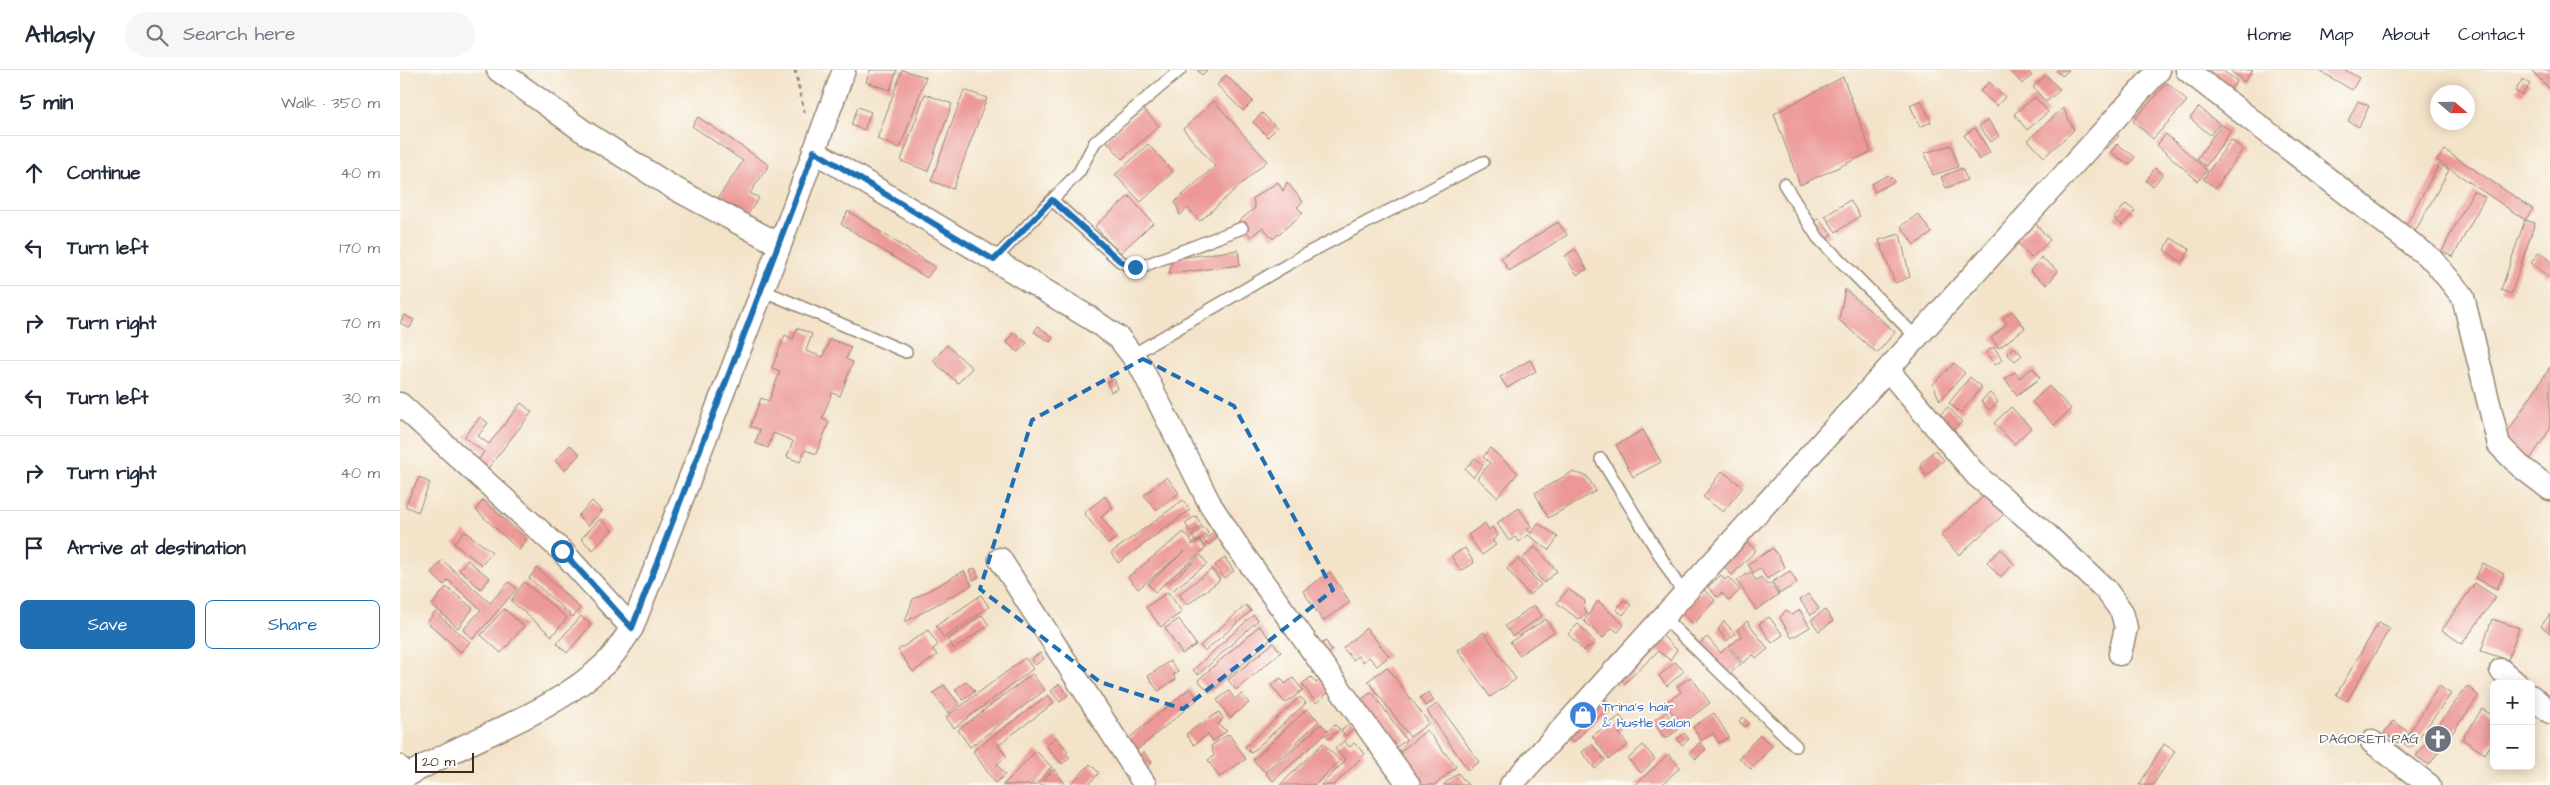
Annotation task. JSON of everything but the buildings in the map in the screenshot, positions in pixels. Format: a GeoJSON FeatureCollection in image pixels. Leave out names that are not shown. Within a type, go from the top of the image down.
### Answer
{"type":"FeatureCollection","features":[{"type":"Feature","properties":{"kind":"street"},"geometry":{"type":"LineString","coordinates":[[498,70],[583,131],[672,186],[780,245]]}},
{"type":"Feature","properties":{"kind":"street"},"geometry":{"type":"LineString","coordinates":[[404,771],[496,733],[562,696],[607,662],[632,628],[780,245],[844,70]]}},
{"type":"Feature","properties":{"kind":"street"},"geometry":{"type":"LineString","coordinates":[[1511,785],[2159,70]]}},
{"type":"Feature","properties":{"kind":"street"},"geometry":{"type":"LineString","coordinates":[[2187,70],[2434,261],[2463,297],[2499,445],[2520,466],[2550,489]]}},
{"type":"Feature","properties":{"kind":"street"},"geometry":{"type":"LineString","coordinates":[[814,151],[1090,318],[1119,338],[1142,367],[1211,506],[1242,553],[1409,785]]}},
{"type":"Feature","properties":{"kind":"street"},"geometry":{"type":"LineString","coordinates":[[1888,370],[1976,475],[2046,534],[2106,590],[2122,612],[2126,628],[2120,654]]}},
{"type":"Feature","properties":{"kind":"street"},"geometry":{"type":"LineString","coordinates":[[400,404],[562,551],[632,628]]}},
{"type":"Feature","properties":{"kind":"street"},"geometry":{"type":"LineString","coordinates":[[1000,559],[1145,785]]}},
{"type":"Feature","properties":{"kind":"street"},"geometry":{"type":"LineString","coordinates":[[2535,699],[2550,712]]}},
{"type":"Feature","properties":{"kind":"street"},"geometry":{"type":"LineString","coordinates":[[2372,742],[2429,785]]}},
{"type":"Feature","properties":{"kind":"lane"},"geometry":{"type":"LineString","coordinates":[[994,260],[1079,172],[1095,142],[1180,70]]}},
{"type":"Feature","properties":{"kind":"lane"},"geometry":{"type":"LineString","coordinates":[[1132,355],[1304,255],[1483,162]]}},
{"type":"Feature","properties":{"kind":"lane"},"geometry":{"type":"LineString","coordinates":[[1784,184],[1818,238],[1917,338]]}},
{"type":"Feature","properties":{"kind":"lane"},"geometry":{"type":"LineString","coordinates":[[1052,200],[1120,261],[1135,267],[1143,266],[1242,228]]}},
{"type":"Feature","properties":{"kind":"lane"},"geometry":{"type":"LineString","coordinates":[[762,290],[906,352]]}},
{"type":"Feature","properties":{"kind":"lane"},"geometry":{"type":"LineString","coordinates":[[1601,459],[1684,595]]}},
{"type":"Feature","properties":{"kind":"lane"},"geometry":{"type":"LineString","coordinates":[[1664,618],[1796,746]]}},
{"type":"Feature","properties":{"kind":"path"},"geometry":{"type":"LineString","coordinates":[[795,70],[814,151]]}},
{"type":"Feature","properties":{"kind":"highlighted area"},"geometry":{"type":"Polygon","coordinates":[[[1143,359],[1234,406],[1333,590],[1183,709],[1100,682],[980,589],[1032,420],[1143,359]]]}},
{"type":"Feature","properties":{"kind":"place","name":"Trina's hair & hustle salon"},"geometry":{"type":"Point","coordinates":[1583,715]}},
{"type":"Feature","properties":{"kind":"place","name":"DAGORETI PAG"},"geometry":{"type":"Point","coordinates":[2438,739]}},
{"type":"Feature","properties":{"kind":"route"},"geometry":{"type":"LineString","coordinates":[[562,551],[632,628],[780,245],[814,151],[994,260],[1052,200],[1120,261],[1135,267]]}}]}
